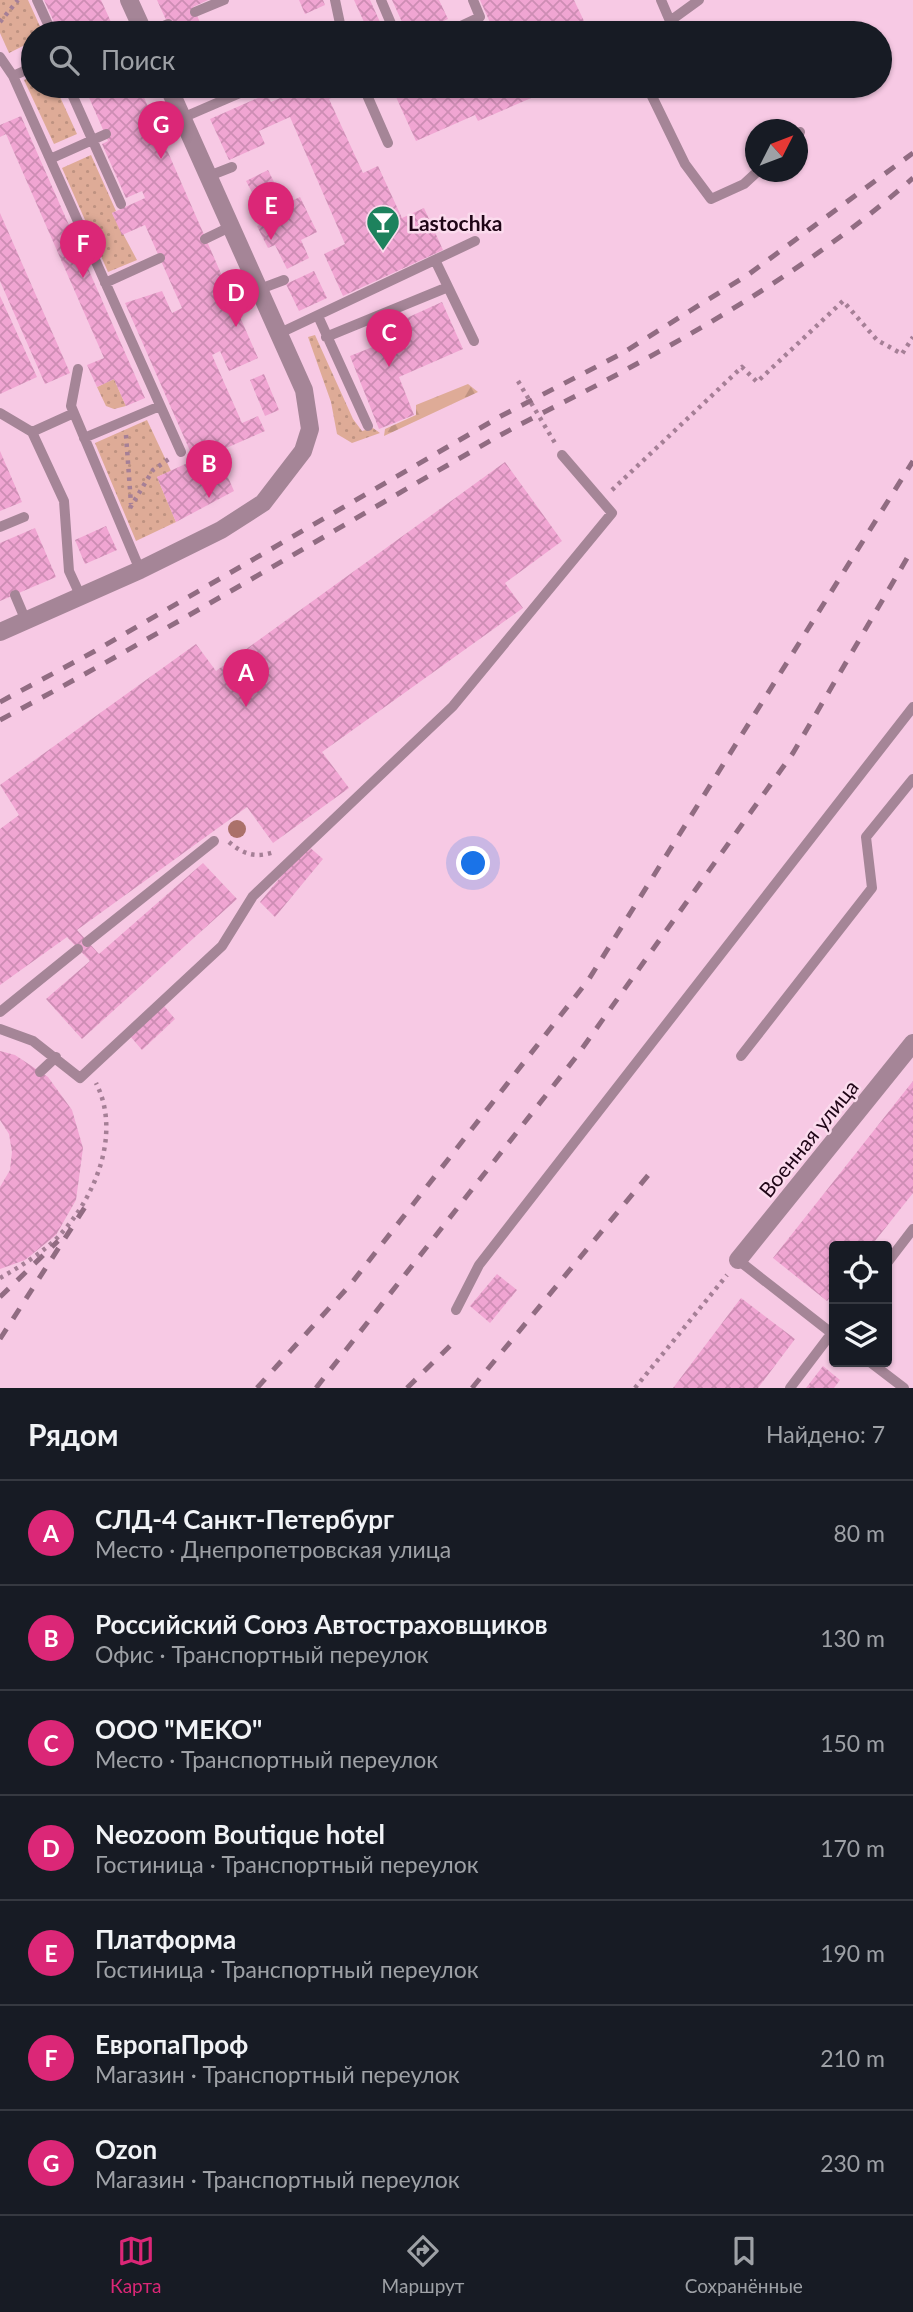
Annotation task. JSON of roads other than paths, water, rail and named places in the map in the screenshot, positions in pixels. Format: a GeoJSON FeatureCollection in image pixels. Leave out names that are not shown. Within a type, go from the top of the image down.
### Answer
{"type":"FeatureCollection","features":[{"type":"Feature","properties":{"kind":"street"},"geometry":{"type":"LineString","coordinates":[[129,0],[139,21]]}},
{"type":"Feature","properties":{"kind":"street"},"geometry":{"type":"LineString","coordinates":[[0,632],[140,570],[220,530],[263,503],[303,451],[310,429],[309,408],[280,333],[173,98]]}},
{"type":"Feature","properties":{"kind":"street","name":"Военная улица"},"geometry":{"type":"LineString","coordinates":[[738,1261],[911,1050]]}},
{"type":"Feature","properties":{"kind":"lane"},"geometry":{"type":"LineString","coordinates":[[37,0],[47,21]]}},
{"type":"Feature","properties":{"kind":"lane"},"geometry":{"type":"LineString","coordinates":[[195,12],[225,0]]}},
{"type":"Feature","properties":{"kind":"lane"},"geometry":{"type":"LineString","coordinates":[[335,0],[339,21]]}},
{"type":"Feature","properties":{"kind":"lane"},"geometry":{"type":"LineString","coordinates":[[381,0],[390,21]]}},
{"type":"Feature","properties":{"kind":"lane"},"geometry":{"type":"LineString","coordinates":[[472,21],[480,17],[473,0]]}},
{"type":"Feature","properties":{"kind":"lane"},"geometry":{"type":"LineString","coordinates":[[661,0],[670,21],[699,0]]}},
{"type":"Feature","properties":{"kind":"lane"},"geometry":{"type":"LineString","coordinates":[[0,58],[13,76],[21,94]]}},
{"type":"Feature","properties":{"kind":"lane"},"geometry":{"type":"LineString","coordinates":[[13,76],[21,72]]}},
{"type":"Feature","properties":{"kind":"lane"},"geometry":{"type":"LineString","coordinates":[[23,98],[180,452]]}},
{"type":"Feature","properties":{"kind":"lane"},"geometry":{"type":"LineString","coordinates":[[74,98],[121,204]]}},
{"type":"Feature","properties":{"kind":"lane"},"geometry":{"type":"LineString","coordinates":[[152,114],[179,111],[219,98]]}},
{"type":"Feature","properties":{"kind":"lane"},"geometry":{"type":"LineString","coordinates":[[368,98],[388,143]]}},
{"type":"Feature","properties":{"kind":"lane"},"geometry":{"type":"LineString","coordinates":[[653,98],[685,164],[711,199],[746,182]]}},
{"type":"Feature","properties":{"kind":"lane"},"geometry":{"type":"LineString","coordinates":[[50,159],[106,135]]}},
{"type":"Feature","properties":{"kind":"lane"},"geometry":{"type":"LineString","coordinates":[[209,176],[232,167]]}},
{"type":"Feature","properties":{"kind":"lane"},"geometry":{"type":"LineString","coordinates":[[205,239],[232,226]]}},
{"type":"Feature","properties":{"kind":"lane"},"geometry":{"type":"LineString","coordinates":[[280,333],[475,241]]}},
{"type":"Feature","properties":{"kind":"lane"},"geometry":{"type":"LineString","coordinates":[[105,283],[160,258]]}},
{"type":"Feature","properties":{"kind":"lane"},"geometry":{"type":"LineString","coordinates":[[436,260],[474,341]]}},
{"type":"Feature","properties":{"kind":"lane"},"geometry":{"type":"LineString","coordinates":[[260,289],[284,279]]}},
{"type":"Feature","properties":{"kind":"lane"},"geometry":{"type":"LineString","coordinates":[[326,337],[448,287]]}},
{"type":"Feature","properties":{"kind":"lane"},"geometry":{"type":"LineString","coordinates":[[318,316],[368,426]]}},
{"type":"Feature","properties":{"kind":"lane"},"geometry":{"type":"LineString","coordinates":[[78,369],[71,406],[140,570]]}},
{"type":"Feature","properties":{"kind":"lane"},"geometry":{"type":"LineString","coordinates":[[85,438],[160,406]]}},
{"type":"Feature","properties":{"kind":"lane"},"geometry":{"type":"LineString","coordinates":[[0,413],[32,432],[64,501],[69,571],[81,597]]}},
{"type":"Feature","properties":{"kind":"lane"},"geometry":{"type":"LineString","coordinates":[[32,432],[74,413]]}},
{"type":"Feature","properties":{"kind":"lane"},"geometry":{"type":"LineString","coordinates":[[0,1029],[33,1041],[56,1056],[80,1078],[222,946],[253,896],[453,706],[612,513],[562,455]]}},
{"type":"Feature","properties":{"kind":"lane"},"geometry":{"type":"LineString","coordinates":[[0,527],[24,517]]}},
{"type":"Feature","properties":{"kind":"lane"},"geometry":{"type":"LineString","coordinates":[[15,595],[26,621]]}},
{"type":"Feature","properties":{"kind":"lane"},"geometry":{"type":"LineString","coordinates":[[456,1310],[479,1265],[913,707]]}},
{"type":"Feature","properties":{"kind":"lane"},"geometry":{"type":"LineString","coordinates":[[741,1056],[872,888],[866,837],[913,779]]}},
{"type":"Feature","properties":{"kind":"lane"},"geometry":{"type":"LineString","coordinates":[[88,942],[214,841]]}},
{"type":"Feature","properties":{"kind":"lane"},"geometry":{"type":"LineString","coordinates":[[0,1012],[78,950]]}},
{"type":"Feature","properties":{"kind":"lane"},"geometry":{"type":"LineString","coordinates":[[40,1072],[56,1056]]}},
{"type":"Feature","properties":{"kind":"lane"},"geometry":{"type":"LineString","coordinates":[[892,1256],[913,1229]]}},
{"type":"Feature","properties":{"kind":"lane"},"geometry":{"type":"LineString","coordinates":[[738,1261],[829,1329]]}},
{"type":"Feature","properties":{"kind":"lane"},"geometry":{"type":"LineString","coordinates":[[790,1388],[829,1337]]}},
{"type":"Feature","properties":{"kind":"lane"},"geometry":{"type":"LineString","coordinates":[[877,1367],[904,1388]]}},
{"type":"Feature","properties":{"kind":"railway"},"geometry":{"type":"LineString","coordinates":[[0,702],[95,651],[501,416],[621,354],[749,274],[913,153]]}},
{"type":"Feature","properties":{"kind":"railway"},"geometry":{"type":"LineString","coordinates":[[0,720],[187,616],[497,437],[613,377],[703,326],[812,257],[913,178]]}},
{"type":"Feature","properties":{"kind":"railway"},"geometry":{"type":"LineString","coordinates":[[257,1388],[350,1285],[589,979],[913,461]]}},
{"type":"Feature","properties":{"kind":"railway"},"geometry":{"type":"LineString","coordinates":[[316,1388],[576,1057],[793,753],[913,548]]}},
{"type":"Feature","properties":{"kind":"railway"},"geometry":{"type":"LineString","coordinates":[[472,1388],[650,1173]]}},
{"type":"Feature","properties":{"kind":"railway"},"geometry":{"type":"LineString","coordinates":[[0,1339],[87,1204]]}},
{"type":"Feature","properties":{"kind":"railway"},"geometry":{"type":"LineString","coordinates":[[0,1297],[58,1241]]}},
{"type":"Feature","properties":{"kind":"railway"},"geometry":{"type":"LineString","coordinates":[[407,1388],[455,1341]]}},
{"type":"Feature","properties":{"kind":"place","name":"Ozon"},"geometry":{"type":"Point","coordinates":[161,159]}},
{"type":"Feature","properties":{"kind":"place","name":"Платформа"},"geometry":{"type":"Point","coordinates":[271,240]}},
{"type":"Feature","properties":{"kind":"place","name":"Lastochka"},"geometry":{"type":"Point","coordinates":[383,252]}},
{"type":"Feature","properties":{"kind":"place","name":"ЕвропаПроф"},"geometry":{"type":"Point","coordinates":[83,278]}},
{"type":"Feature","properties":{"kind":"place","name":"Neozoom Boutique hotel"},"geometry":{"type":"Point","coordinates":[236,327]}},
{"type":"Feature","properties":{"kind":"place","name":"OOO \"MEKO\""},"geometry":{"type":"Point","coordinates":[389,367]}},
{"type":"Feature","properties":{"kind":"place","name":"Российский Союз Автостраховщиков"},"geometry":{"type":"Point","coordinates":[209,498]}},
{"type":"Feature","properties":{"kind":"place","name":"СЛД-4 Санкт-Петербург"},"geometry":{"type":"Point","coordinates":[246,707]}}]}
